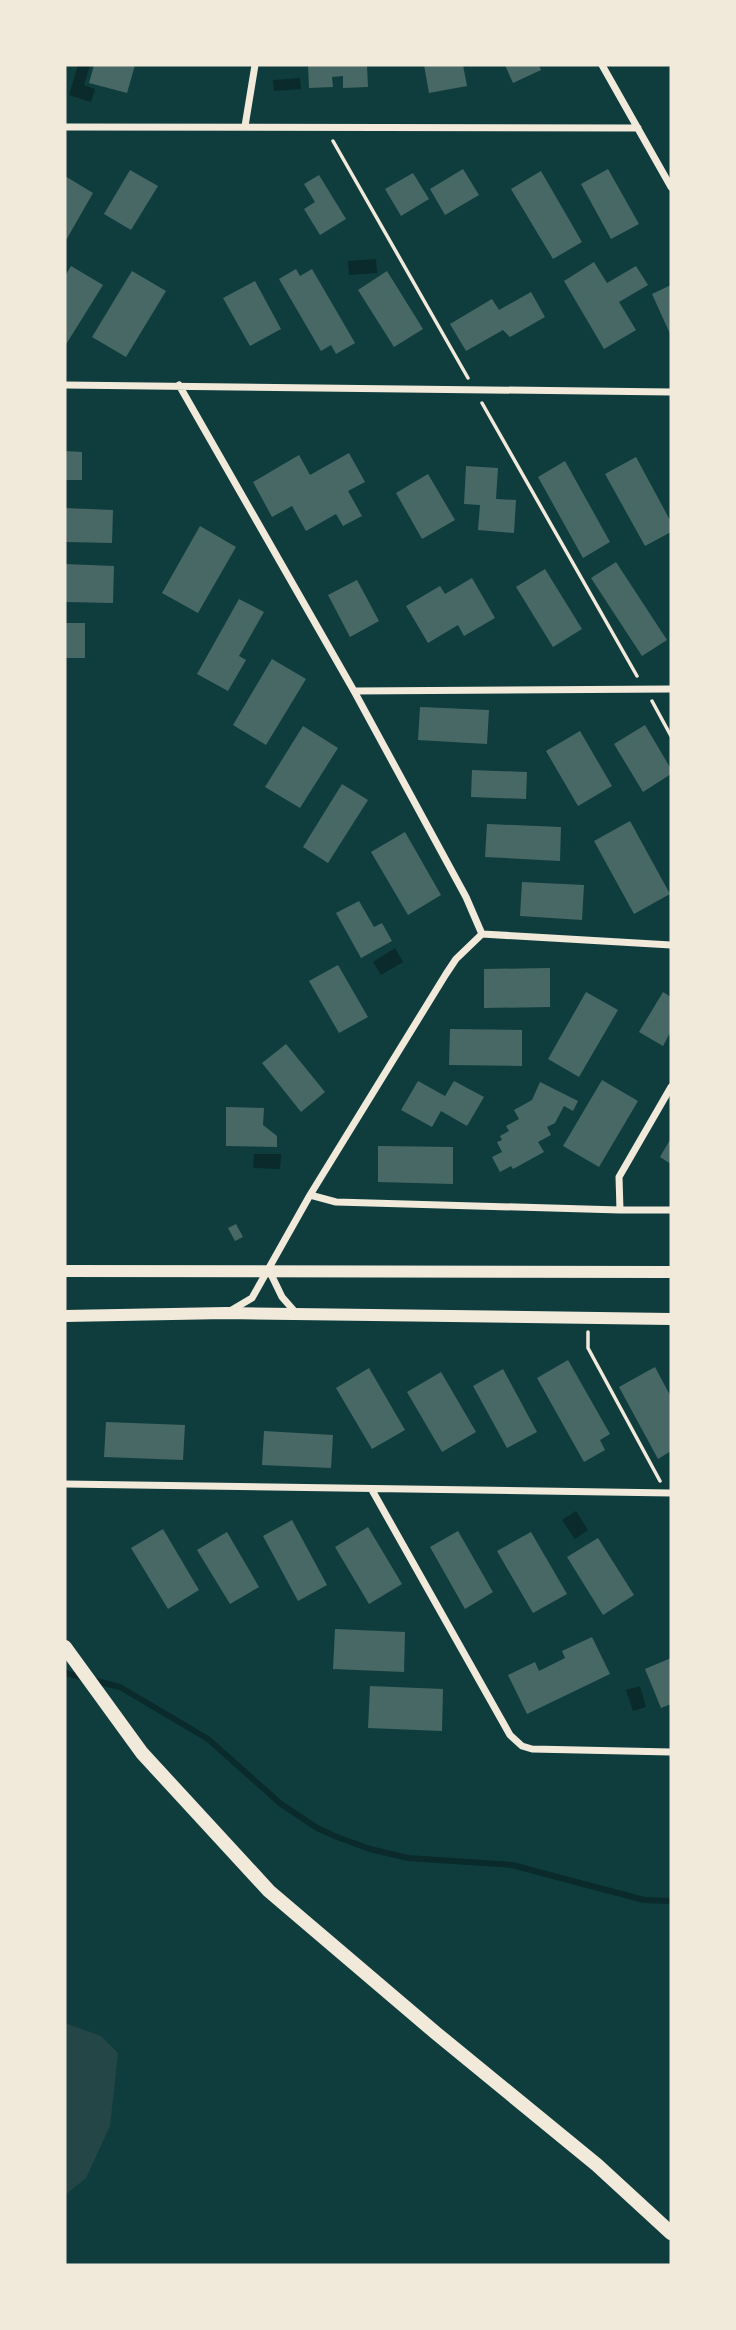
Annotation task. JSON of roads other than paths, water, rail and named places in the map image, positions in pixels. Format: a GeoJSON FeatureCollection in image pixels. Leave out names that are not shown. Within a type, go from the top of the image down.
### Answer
{"type":"FeatureCollection","features":[{"type":"Feature","properties":{"kind":"main road"},"geometry":{"type":"LineString","coordinates":[[65,1647],[142,1753],[269,1891],[597,2165],[671,2233]]}},
{"type":"Feature","properties":{"kind":"street"},"geometry":{"type":"LineString","coordinates":[[245,126],[255,65]]}},
{"type":"Feature","properties":{"kind":"street"},"geometry":{"type":"LineString","coordinates":[[603,65],[671,187]]}},
{"type":"Feature","properties":{"kind":"street"},"geometry":{"type":"LineString","coordinates":[[65,127],[638,128]]}},
{"type":"Feature","properties":{"kind":"street"},"geometry":{"type":"LineString","coordinates":[[65,384],[671,392]]}},
{"type":"Feature","properties":{"kind":"street"},"geometry":{"type":"LineString","coordinates":[[178,385],[354,691],[466,897],[482,934]]}},
{"type":"Feature","properties":{"kind":"street"},"geometry":{"type":"LineString","coordinates":[[354,691],[671,689]]}},
{"type":"Feature","properties":{"kind":"street"},"geometry":{"type":"LineString","coordinates":[[226,1313],[251,1298],[310,1195],[446,974],[462,952],[482,934],[671,945]]}},
{"type":"Feature","properties":{"kind":"street"},"geometry":{"type":"LineString","coordinates":[[620,1210],[619,1177],[671,1087]]}},
{"type":"Feature","properties":{"kind":"street"},"geometry":{"type":"LineString","coordinates":[[310,1195],[335,1202],[671,1210]]}},
{"type":"Feature","properties":{"kind":"street"},"geometry":{"type":"LineString","coordinates":[[65,1270],[671,1272]]}},
{"type":"Feature","properties":{"kind":"street"},"geometry":{"type":"LineString","coordinates":[[269,1270],[286,1304],[298,1314]]}},
{"type":"Feature","properties":{"kind":"street"},"geometry":{"type":"LineString","coordinates":[[65,1316],[226,1313],[671,1319]]}},
{"type":"Feature","properties":{"kind":"street"},"geometry":{"type":"LineString","coordinates":[[65,1485],[669,1493]]}},
{"type":"Feature","properties":{"kind":"street"},"geometry":{"type":"LineString","coordinates":[[372,1490],[517,1743],[532,1749],[671,1752]]}},
{"type":"Feature","properties":{"kind":"waterway"},"geometry":{"type":"LineString","coordinates":[[65,1673],[120,1687],[208,1739],[281,1804],[317,1828],[337,1837],[370,1849],[408,1858],[512,1865],[644,1900],[671,1901]]}}]}
